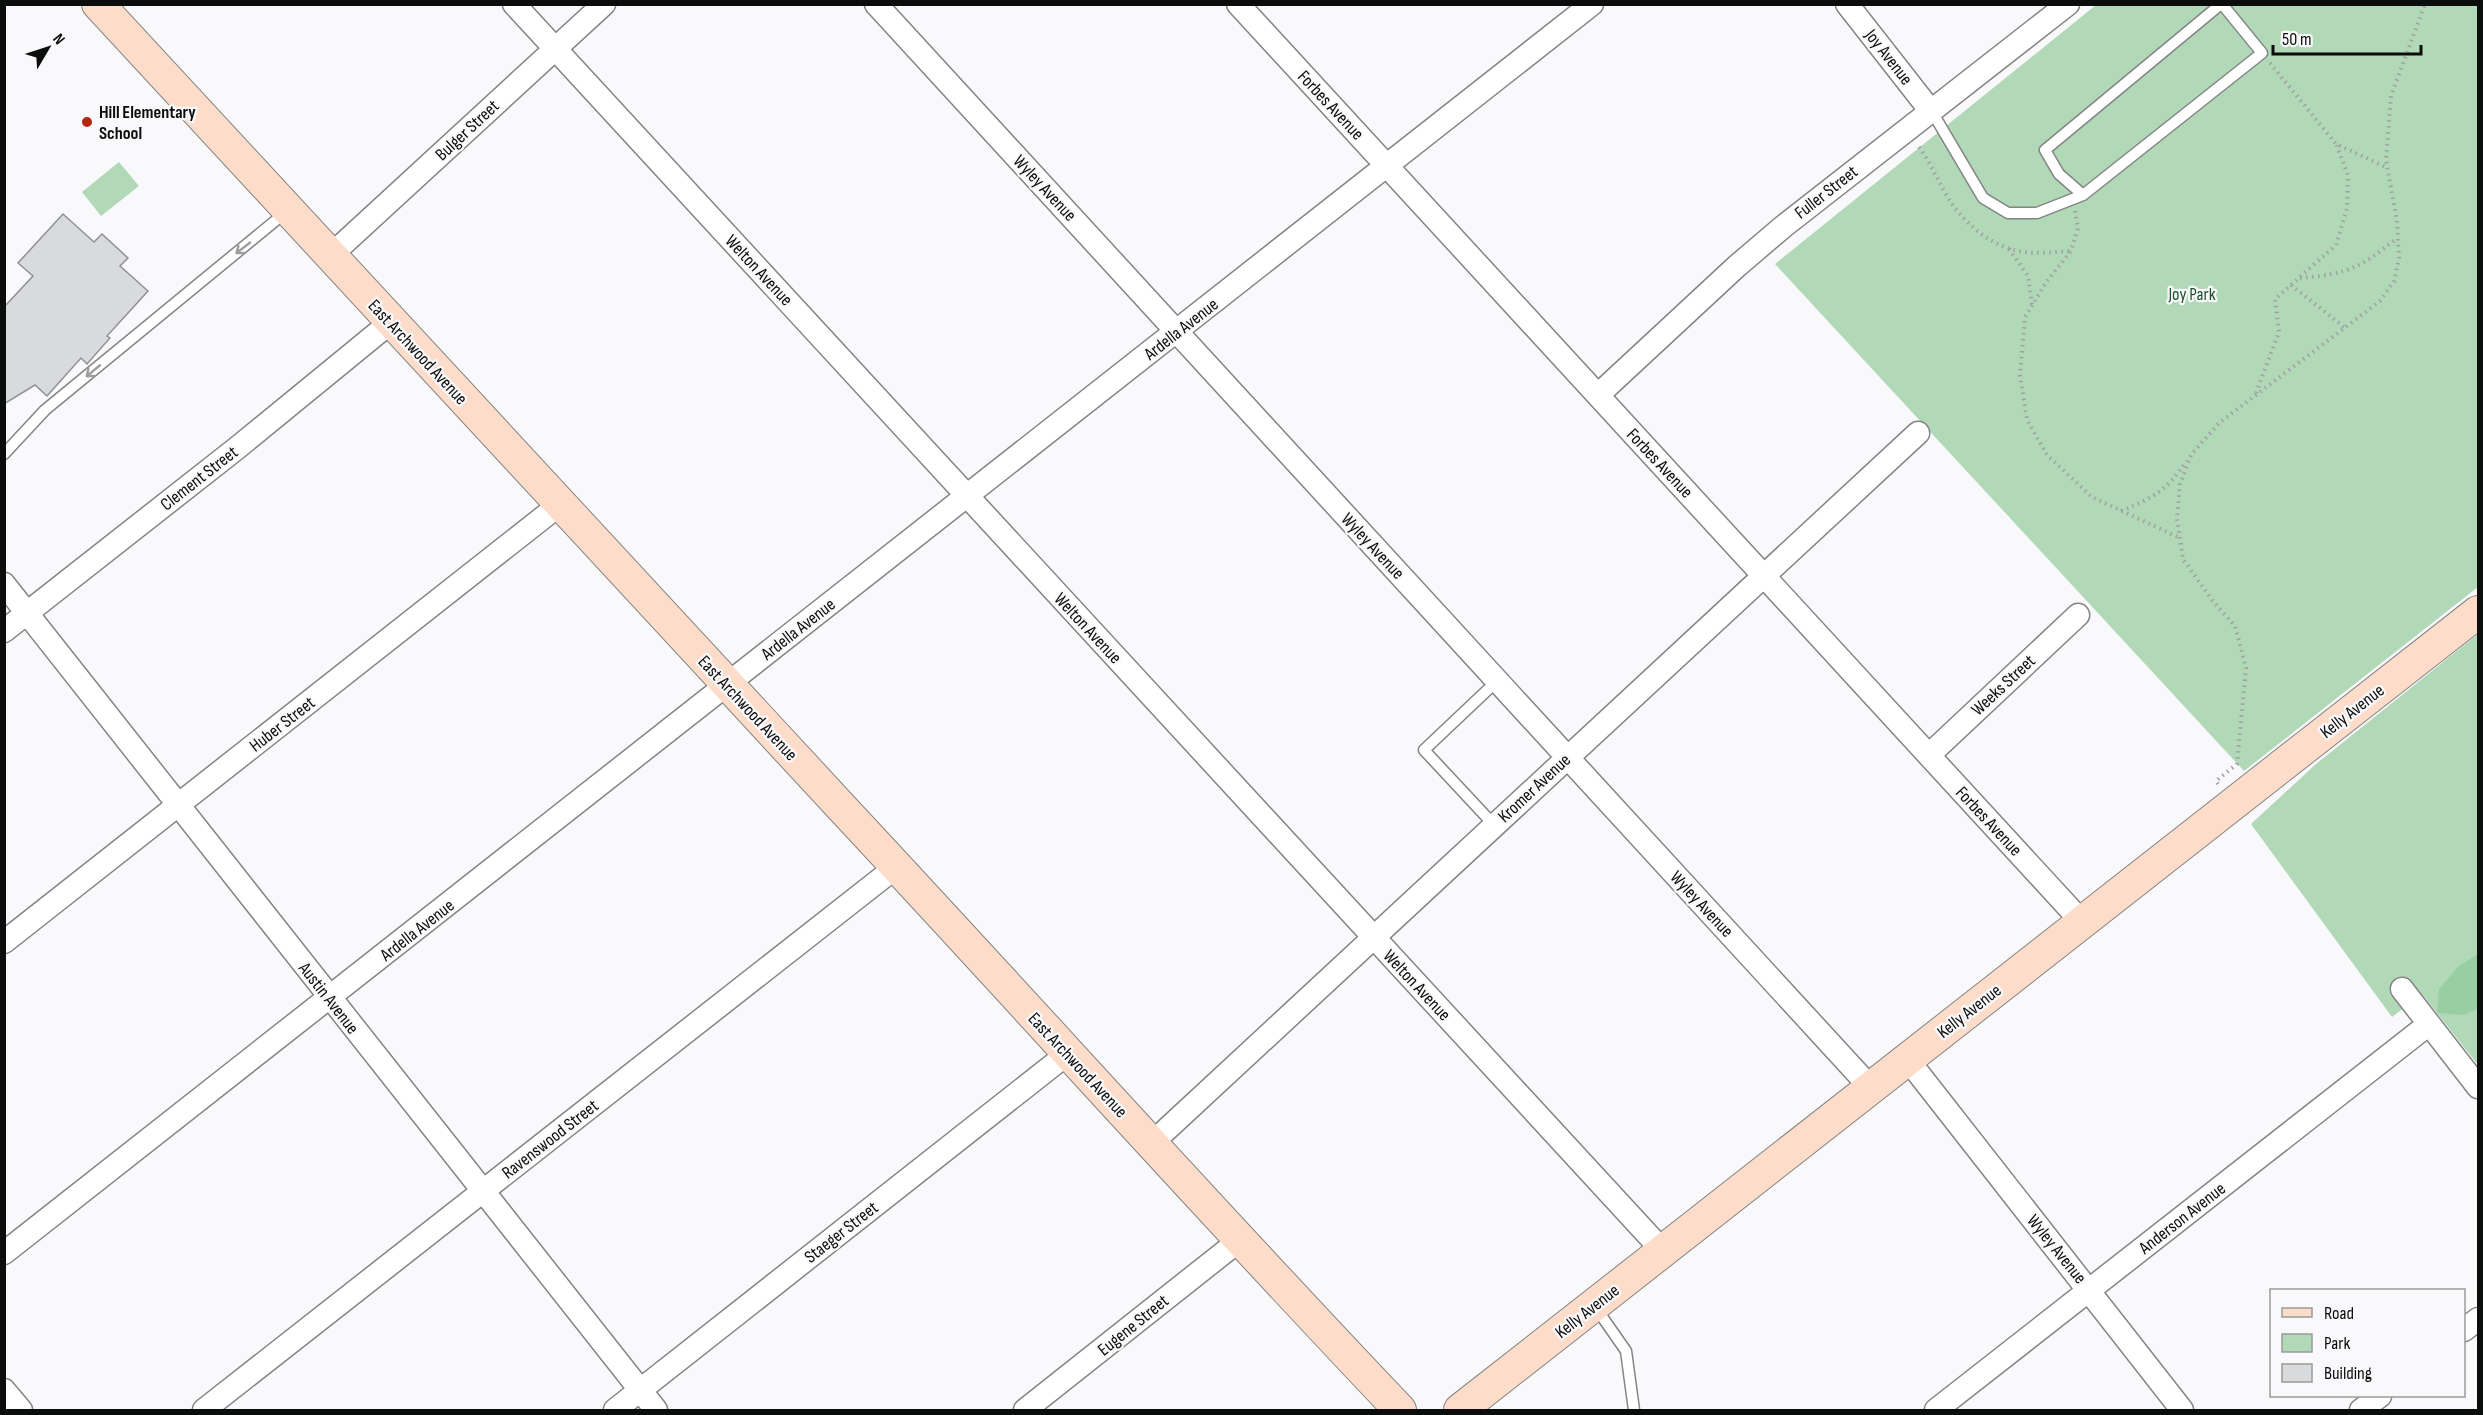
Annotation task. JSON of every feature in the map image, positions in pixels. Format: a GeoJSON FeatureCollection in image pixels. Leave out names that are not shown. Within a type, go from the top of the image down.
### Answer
{"type":"FeatureCollection","features":[{"type":"Feature","properties":{"kind":"main road","name":"East Archwood Avenue"},"geometry":{"type":"LineString","coordinates":[[98,4],[726,686],[1400,1410]]}},
{"type":"Feature","properties":{"kind":"main road","name":"Kelly Avenue"},"geometry":{"type":"LineString","coordinates":[[1460,1410],[2478,612]]}},
{"type":"Feature","properties":{"kind":"street","name":"Welton Avenue"},"geometry":{"type":"LineString","coordinates":[[514,4],[1662,1250]]}},
{"type":"Feature","properties":{"kind":"street","name":"Bulger Street"},"geometry":{"type":"LineString","coordinates":[[330,256],[604,4]]}},
{"type":"Feature","properties":{"kind":"street","name":"Wyley Avenue"},"geometry":{"type":"LineString","coordinates":[[876,4],[1871,1088]]}},
{"type":"Feature","properties":{"kind":"street","name":"Forbes Avenue"},"geometry":{"type":"LineString","coordinates":[[1239,4],[2082,922]]}},
{"type":"Feature","properties":{"kind":"street","name":"Ardella Avenue"},"geometry":{"type":"LineString","coordinates":[[4,1252],[1592,4]]}},
{"type":"Feature","properties":{"kind":"street","name":"Joy Avenue"},"geometry":{"type":"LineString","coordinates":[[1847,4],[1930,110]]}},
{"type":"Feature","properties":{"kind":"street","name":"Fuller Street"},"geometry":{"type":"LineString","coordinates":[[1598,395],[1737,266],[1930,110],[2068,4]]}},
{"type":"Feature","properties":{"kind":"street","name":"Clement Street"},"geometry":{"type":"LineString","coordinates":[[4,631],[237,448],[391,322]]}},
{"type":"Feature","properties":{"kind":"street","name":"Kromer Avenue"},"geometry":{"type":"LineString","coordinates":[[1152,1143],[1917,433]]}},
{"type":"Feature","properties":{"kind":"street","name":"Huber Street"},"geometry":{"type":"LineString","coordinates":[[4,942],[559,505]]}},
{"type":"Feature","properties":{"kind":"street","name":"Austin Avenue"},"geometry":{"type":"LineString","coordinates":[[4,584],[328,998],[656,1410]]}},
{"type":"Feature","properties":{"kind":"street","name":"Weeks Street"},"geometry":{"type":"LineString","coordinates":[[1929,755],[2078,615]]}},
{"type":"Feature","properties":{"kind":"street","name":"Ravenswood Street"},"geometry":{"type":"LineString","coordinates":[[204,1410],[896,867]]}},
{"type":"Feature","properties":{"kind":"street"},"geometry":{"type":"LineString","coordinates":[[2402,989],[2429,1024],[2475,1075]]}},
{"type":"Feature","properties":{"kind":"street","name":"Anderson Avenue"},"geometry":{"type":"LineString","coordinates":[[1936,1410],[2091,1291],[2429,1024]]}},
{"type":"Feature","properties":{"kind":"street","name":"Staeger Street"},"geometry":{"type":"LineString","coordinates":[[615,1410],[1067,1054]]}},
{"type":"Feature","properties":{"kind":"street","name":"Wyley Avenue"},"geometry":{"type":"LineString","coordinates":[[1908,1060],[2182,1410]]}},
{"type":"Feature","properties":{"kind":"street","name":"Eugene Street"},"geometry":{"type":"LineString","coordinates":[[1025,1410],[1241,1239]]}},
{"type":"Feature","properties":{"kind":"street"},"geometry":{"type":"LineString","coordinates":[[2465,1328],[2478,1318]]}},
{"type":"Feature","properties":{"kind":"street"},"geometry":{"type":"LineString","coordinates":[[4,1390],[21,1410]]}},
{"type":"Feature","properties":{"kind":"street"},"geometry":{"type":"LineString","coordinates":[[2361,1410],[2377,1397]]}},
{"type":"Feature","properties":{"kind":"lane"},"geometry":{"type":"LineString","coordinates":[[1930,110],[1983,198],[2008,213],[2037,213],[2083,195],[2262,53],[2222,4],[2046,150],[2059,174],[2083,195]]}},
{"type":"Feature","properties":{"kind":"lane"},"geometry":{"type":"LineString","coordinates":[[4,454],[45,410],[288,210]]}},
{"type":"Feature","properties":{"kind":"lane"},"geometry":{"type":"LineString","coordinates":[[1494,825],[1424,750],[1497,681]]}},
{"type":"Feature","properties":{"kind":"lane"},"geometry":{"type":"LineString","coordinates":[[1594,1305],[1626,1351],[1634,1410]]}},
{"type":"Feature","properties":{"kind":"path"},"geometry":{"type":"LineString","coordinates":[[2121,511],[2150,499],[2168,486],[2219,423],[2380,301],[2394,281],[2399,258],[2388,168],[2391,96],[2425,4]]}},
{"type":"Feature","properties":{"kind":"path"},"geometry":{"type":"LineString","coordinates":[[2256,394],[2279,332],[2275,299],[2336,245],[2347,208],[2348,175],[2336,144],[2262,53]]}},
{"type":"Feature","properties":{"kind":"path"},"geometry":{"type":"LineString","coordinates":[[2336,144],[2388,168]]}},
{"type":"Feature","properties":{"kind":"path"},"geometry":{"type":"LineString","coordinates":[[2072,199],[2078,228],[2071,251],[2047,281],[2025,317],[2020,375],[2027,420],[2047,454],[2092,497],[2180,538]]}},
{"type":"Feature","properties":{"kind":"path"},"geometry":{"type":"LineString","coordinates":[[2300,278],[2334,275],[2366,263],[2398,237]]}},
{"type":"Feature","properties":{"kind":"path"},"geometry":{"type":"LineString","coordinates":[[2008,248],[2028,276],[2032,305]]}},
{"type":"Feature","properties":{"kind":"path"},"geometry":{"type":"LineString","coordinates":[[2291,285],[2344,327]]}},
{"type":"Feature","properties":{"kind":"path"},"geometry":{"type":"LineString","coordinates":[[2191,455],[2180,484],[2177,519],[2183,558],[2212,600],[2235,626],[2246,668],[2237,764],[2216,781],[2235,802]]}},
{"type":"Feature","properties":{"kind":"green space","name":"Joy Park"},"geometry":{"type":"Polygon","coordinates":[[[2096,5],[2478,5],[2478,587],[2244,771],[1775,264],[2096,5]]]}},
{"type":"Feature","properties":{"kind":"green space"},"geometry":{"type":"Polygon","coordinates":[[[119,162],[139,186],[101,216],[82,192],[119,162]]]}},
{"type":"Feature","properties":{"kind":"green space"},"geometry":{"type":"Polygon","coordinates":[[[2478,634],[2478,1065],[2422,994],[2392,1017],[2251,824],[2316,764],[2478,634]]]}},
{"type":"Feature","properties":{"kind":"green space"},"geometry":{"type":"Polygon","coordinates":[[[2478,954],[2478,1009],[2463,1015],[2437,1013],[2439,989],[2459,966],[2478,954]]]}},
{"type":"Feature","properties":{"kind":"building"},"geometry":{"type":"Polygon","coordinates":[[[63,214],[94,242],[102,234],[128,258],[120,266],[148,291],[107,336],[110,338],[87,364],[81,358],[47,396],[35,385],[4,404],[4,307],[33,276],[18,263],[63,214]]]}},
{"type":"Feature","properties":{"kind":"place","name":"Hill Elementary School"},"geometry":{"type":"Point","coordinates":[87,122]}}]}
